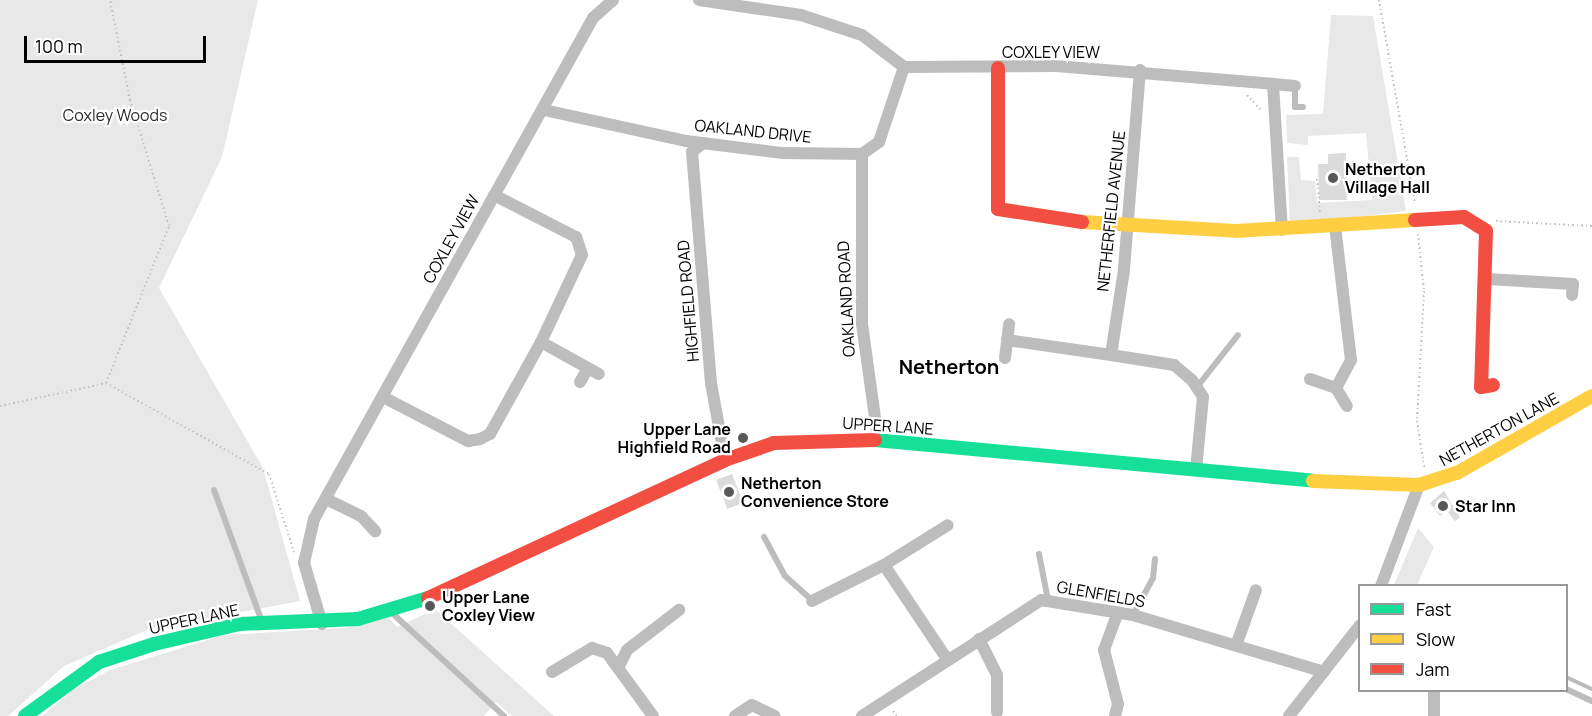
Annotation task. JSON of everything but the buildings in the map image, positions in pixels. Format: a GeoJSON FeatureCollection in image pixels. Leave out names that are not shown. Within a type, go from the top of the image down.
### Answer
{"type":"FeatureCollection","features":[{"type":"Feature","properties":{"kind":"main road"},"geometry":{"type":"LineString","coordinates":[[998,68],[998,209],[1066,221],[1282,230],[1464,217],[1486,231],[1487,279],[1481,387],[1493,385]]}},
{"type":"Feature","properties":{"kind":"main road","name":"NETHERTON LANE"},"geometry":{"type":"LineString","coordinates":[[1423,485],[1457,473],[1592,396]]}},
{"type":"Feature","properties":{"kind":"main road","name":"UPPER LANE"},"geometry":{"type":"LineString","coordinates":[[25,716],[99,662],[164,641],[263,624],[322,624],[424,600],[725,460],[774,443],[878,440],[1196,470],[1423,485]]}},
{"type":"Feature","properties":{"kind":"street","name":"COXLEY VIEW"},"geometry":{"type":"LineString","coordinates":[[322,624],[304,563],[314,519],[494,195],[544,110],[593,18],[613,0]]}},
{"type":"Feature","properties":{"kind":"street"},"geometry":{"type":"LineString","coordinates":[[699,0],[801,15],[862,35],[904,68],[879,142],[862,154]]}},
{"type":"Feature","properties":{"kind":"street","name":"COXLEY VIEW"},"geometry":{"type":"LineString","coordinates":[[904,68],[1140,70],[1295,86]]}},
{"type":"Feature","properties":{"kind":"street","name":"NETHERFIELD AVENUE"},"geometry":{"type":"LineString","coordinates":[[1111,355],[1129,222],[1140,70]]}},
{"type":"Feature","properties":{"kind":"street"},"geometry":{"type":"LineString","coordinates":[[1273,84],[1282,230]]}},
{"type":"Feature","properties":{"kind":"street","name":"OAKLAND DRIVE"},"geometry":{"type":"LineString","coordinates":[[544,110],[703,143],[783,153],[862,154]]}},
{"type":"Feature","properties":{"kind":"street","name":"HIGHFIELD ROAD"},"geometry":{"type":"LineString","coordinates":[[703,143],[692,152],[711,383],[725,460]]}},
{"type":"Feature","properties":{"kind":"street","name":"OAKLAND ROAD"},"geometry":{"type":"LineString","coordinates":[[862,154],[862,324],[878,440]]}},
{"type":"Feature","properties":{"kind":"street"},"geometry":{"type":"LineString","coordinates":[[383,397],[468,441],[480,439],[490,434],[542,342],[582,255],[576,237],[494,195]]}},
{"type":"Feature","properties":{"kind":"street"},"geometry":{"type":"LineString","coordinates":[[1335,226],[1351,360],[1336,388]]}},
{"type":"Feature","properties":{"kind":"street"},"geometry":{"type":"LineString","coordinates":[[1487,279],[1573,284],[1572,295]]}},
{"type":"Feature","properties":{"kind":"street"},"geometry":{"type":"LineString","coordinates":[[1005,358],[1009,324]]}},
{"type":"Feature","properties":{"kind":"street"},"geometry":{"type":"LineString","coordinates":[[1007,340],[1174,365],[1203,397],[1196,470]]}},
{"type":"Feature","properties":{"kind":"street"},"geometry":{"type":"LineString","coordinates":[[542,342],[593,371],[580,382]]}},
{"type":"Feature","properties":{"kind":"street"},"geometry":{"type":"LineString","coordinates":[[1310,379],[1336,388],[1347,406]]}},
{"type":"Feature","properties":{"kind":"street"},"geometry":{"type":"LineString","coordinates":[[1381,584],[1423,485]]}},
{"type":"Feature","properties":{"kind":"street"},"geometry":{"type":"LineString","coordinates":[[326,498],[361,516],[375,531]]}},
{"type":"Feature","properties":{"kind":"street"},"geometry":{"type":"LineString","coordinates":[[812,601],[884,565],[948,525]]}},
{"type":"Feature","properties":{"kind":"street"},"geometry":{"type":"LineString","coordinates":[[884,565],[947,659]]}},
{"type":"Feature","properties":{"kind":"street"},"geometry":{"type":"LineString","coordinates":[[1237,644],[1256,590]]}},
{"type":"Feature","properties":{"kind":"street","name":"GLENFIELDS"},"geometry":{"type":"LineString","coordinates":[[862,716],[979,639],[1048,601],[1133,615],[1237,644],[1324,672]]}},
{"type":"Feature","properties":{"kind":"street"},"geometry":{"type":"LineString","coordinates":[[619,666],[627,650],[679,610]]}},
{"type":"Feature","properties":{"kind":"street"},"geometry":{"type":"LineString","coordinates":[[1115,716],[1118,704],[1104,650],[1118,612]]}},
{"type":"Feature","properties":{"kind":"street"},"geometry":{"type":"LineString","coordinates":[[1289,716],[1358,626]]}},
{"type":"Feature","properties":{"kind":"street"},"geometry":{"type":"LineString","coordinates":[[979,639],[997,675],[998,712]]}},
{"type":"Feature","properties":{"kind":"street"},"geometry":{"type":"LineString","coordinates":[[552,672],[592,648],[619,666],[653,716]]}},
{"type":"Feature","properties":{"kind":"street"},"geometry":{"type":"LineString","coordinates":[[1434,692],[1434,716]]}},
{"type":"Feature","properties":{"kind":"street"},"geometry":{"type":"LineString","coordinates":[[735,716],[752,705],[775,716]]}},
{"type":"Feature","properties":{"kind":"lane"},"geometry":{"type":"LineString","coordinates":[[1295,86],[1295,107],[1303,107]]}},
{"type":"Feature","properties":{"kind":"lane"},"geometry":{"type":"LineString","coordinates":[[1196,387],[1238,335]]}},
{"type":"Feature","properties":{"kind":"lane"},"geometry":{"type":"LineString","coordinates":[[214,490],[263,624]]}},
{"type":"Feature","properties":{"kind":"lane"},"geometry":{"type":"LineString","coordinates":[[764,537],[785,576],[812,601]]}},
{"type":"Feature","properties":{"kind":"lane"},"geometry":{"type":"LineString","coordinates":[[1039,554],[1048,601]]}},
{"type":"Feature","properties":{"kind":"lane"},"geometry":{"type":"LineString","coordinates":[[1133,615],[1153,578],[1155,559]]}},
{"type":"Feature","properties":{"kind":"lane"},"geometry":{"type":"LineString","coordinates":[[389,610],[504,716]]}},
{"type":"Feature","properties":{"kind":"lane"},"geometry":{"type":"LineString","coordinates":[[1568,690],[1592,701]]}},
{"type":"Feature","properties":{"kind":"lane"},"geometry":{"type":"LineString","coordinates":[[492,716],[497,710]]}},
{"type":"Feature","properties":{"kind":"path"},"geometry":{"type":"LineString","coordinates":[[106,383],[169,226],[130,100],[110,0]]}},
{"type":"Feature","properties":{"kind":"path"},"geometry":{"type":"LineString","coordinates":[[1379,0],[1416,219],[1424,291],[1417,421],[1423,485]]}},
{"type":"Feature","properties":{"kind":"path"},"geometry":{"type":"LineString","coordinates":[[1234,80],[1275,126]]}},
{"type":"Feature","properties":{"kind":"path"},"geometry":{"type":"LineString","coordinates":[[1317,180],[1321,227]]}},
{"type":"Feature","properties":{"kind":"path"},"geometry":{"type":"LineString","coordinates":[[1493,221],[1592,226]]}},
{"type":"Feature","properties":{"kind":"path"},"geometry":{"type":"LineString","coordinates":[[0,406],[106,383],[269,474],[291,548],[304,563]]}},
{"type":"Feature","properties":{"kind":"green space","name":"Coxley Woods"},"geometry":{"type":"Polygon","coordinates":[[[0,0],[258,0],[222,157],[159,288],[263,468],[300,601],[147,630],[64,666],[8,716],[0,716],[0,0]]]}},
{"type":"Feature","properties":{"kind":"green space"},"geometry":{"type":"Polygon","coordinates":[[[1331,15],[1373,16],[1406,211],[1290,225],[1287,157],[1299,157],[1301,180],[1315,181],[1317,203],[1372,200],[1366,133],[1308,136],[1308,145],[1287,143],[1286,115],[1323,114],[1331,15]]]}},
{"type":"Feature","properties":{"kind":"green space"},"geometry":{"type":"Polygon","coordinates":[[[1418,528],[1434,547],[1417,584],[1394,584],[1418,528]]]}},
{"type":"Feature","properties":{"kind":"green space"},"geometry":{"type":"Polygon","coordinates":[[[435,609],[554,716],[512,716],[496,702],[484,716],[42,716],[74,689],[110,670],[224,635],[344,628],[388,617],[397,627],[435,609]]]}},
{"type":"Feature","properties":{"kind":"waterway"},"geometry":{"type":"LineString","coordinates":[[1568,678],[1592,689]]}},
{"type":"Feature","properties":{"kind":"traffic: fast"},"geometry":{"type":"LineString","coordinates":[[875,440],[1313,481]]}},
{"type":"Feature","properties":{"kind":"traffic: fast"},"geometry":{"type":"LineString","coordinates":[[25,716],[99,662],[154,644],[239,624],[358,619],[428,598]]}},
{"type":"Feature","properties":{"kind":"traffic: slow"},"geometry":{"type":"LineString","coordinates":[[1082,222],[1236,231],[1415,220]]}},
{"type":"Feature","properties":{"kind":"traffic: slow"},"geometry":{"type":"LineString","coordinates":[[1313,481],[1419,485],[1457,473],[1592,396]]}},
{"type":"Feature","properties":{"kind":"traffic: jam"},"geometry":{"type":"LineString","coordinates":[[998,68],[998,209],[1082,222]]}},
{"type":"Feature","properties":{"kind":"traffic: jam"},"geometry":{"type":"LineString","coordinates":[[1415,220],[1464,217],[1486,231],[1481,387],[1493,385]]}},
{"type":"Feature","properties":{"kind":"traffic: jam"},"geometry":{"type":"LineString","coordinates":[[428,598],[725,460],[774,443],[875,440]]}},
{"type":"Feature","properties":{"kind":"place","name":"Netherton Village Hall"},"geometry":{"type":"Point","coordinates":[1333,178]}},
{"type":"Feature","properties":{"kind":"place","name":"Upper Lane Highfield Road"},"geometry":{"type":"Point","coordinates":[743,438]}},
{"type":"Feature","properties":{"kind":"place","name":"Netherton Convenience Store"},"geometry":{"type":"Point","coordinates":[729,492]}},
{"type":"Feature","properties":{"kind":"place","name":"Star Inn"},"geometry":{"type":"Point","coordinates":[1443,506]}},
{"type":"Feature","properties":{"kind":"place","name":"Upper Lane Coxley View"},"geometry":{"type":"Point","coordinates":[430,606]}},
{"type":"Feature","properties":{"kind":"district","name":"Netherton"},"geometry":{"type":"Point","coordinates":[949,366]}}]}
